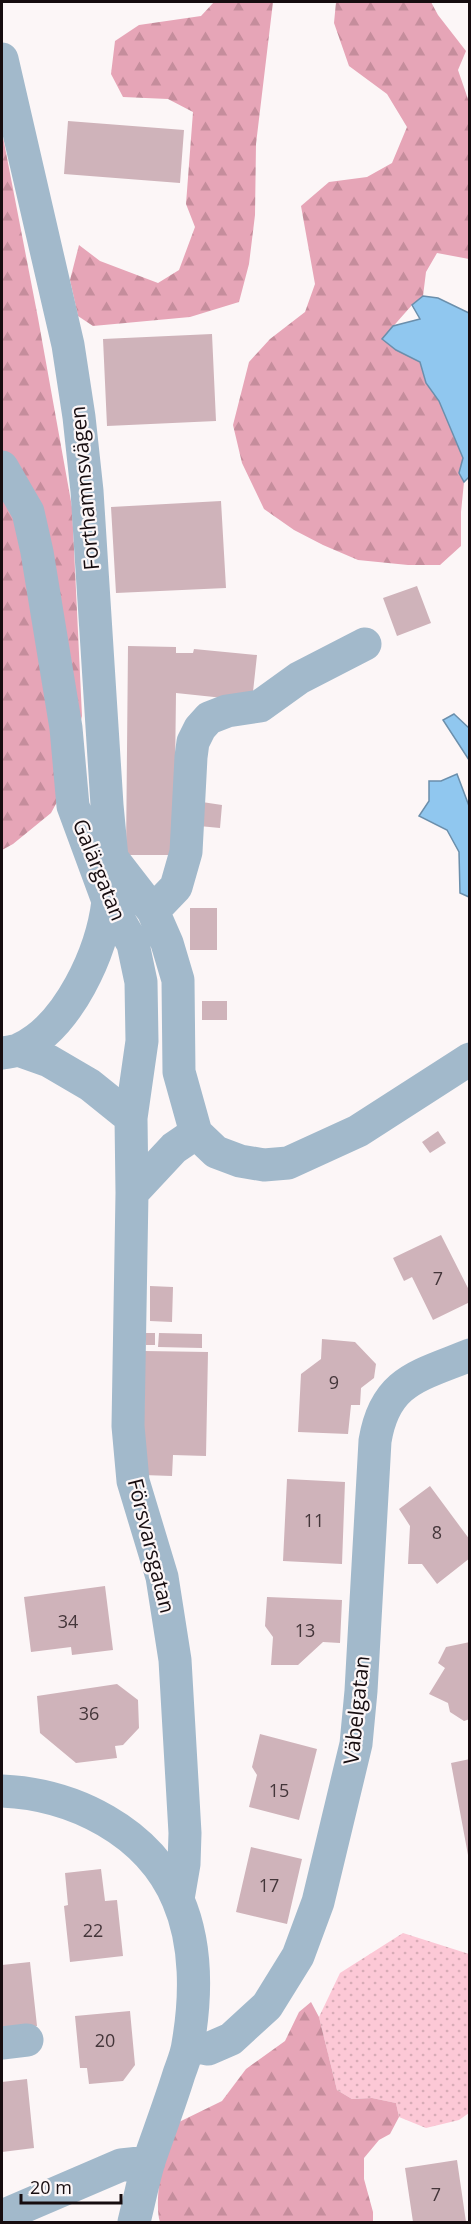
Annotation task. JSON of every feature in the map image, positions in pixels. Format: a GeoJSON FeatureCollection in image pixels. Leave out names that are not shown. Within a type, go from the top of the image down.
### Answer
{"type":"FeatureCollection","features":[{"type":"Feature","properties":{"kind":"street","name":"Forthamnsvägen"},"geometry":{"type":"LineString","coordinates":[[2,59],[68,345],[79,417],[87,491],[112,858],[153,911]]}},
{"type":"Feature","properties":{"kind":"street","name":"Galärgatan"},"geometry":{"type":"LineString","coordinates":[[2,467],[28,512],[38,552],[66,728],[73,806],[108,901],[133,944],[141,982],[142,1041],[131,1118],[132,1192]]}},
{"type":"Feature","properties":{"kind":"street","name":"Galärgatan"},"geometry":{"type":"LineString","coordinates":[[196,1133],[178,1072],[178,980],[167,943],[153,911],[176,887],[186,852],[191,757],[194,742],[200,728],[209,718],[227,711],[260,706],[299,678],[365,644]]}},
{"type":"Feature","properties":{"kind":"street"},"geometry":{"type":"LineString","coordinates":[[10,1052],[38,1037],[61,1014],[81,985],[94,956],[108,901]]}},
{"type":"Feature","properties":{"kind":"street"},"geometry":{"type":"LineString","coordinates":[[10,1052],[50,1061],[90,1085],[131,1118]]}},
{"type":"Feature","properties":{"kind":"street"},"geometry":{"type":"LineString","coordinates":[[132,1192],[174,1148],[196,1133],[216,1152],[240,1161],[264,1165],[288,1163],[358,1131],[470,1059]]}},
{"type":"Feature","properties":{"kind":"street","name":"Försvarsgatan"},"geometry":{"type":"LineString","coordinates":[[132,1192],[128,1437],[133,1481],[153,1541],[169,1610],[177,1695],[184,1833],[184,1864],[178,1899]]}},
{"type":"Feature","properties":{"kind":"street","name":"Väbelgatan"},"geometry":{"type":"LineString","coordinates":[[188,2045],[208,2049],[231,2039],[267,2006],[298,1956],[318,1902],[356,1744],[378,1423],[389,1400],[406,1383],[470,1355]]}},
{"type":"Feature","properties":{"kind":"street","name":"Försvarsgatan"},"geometry":{"type":"LineString","coordinates":[[2,1791],[42,1795],[65,1802],[103,1819],[138,1845],[160,1869],[178,1899],[190,1944],[193,1979],[188,2045],[149,2162],[134,2223]]}},
{"type":"Feature","properties":{"kind":"street"},"geometry":{"type":"LineString","coordinates":[[2,2216],[121,2165],[149,2162]]}},
{"type":"Feature","properties":{"kind":"shaded area"},"geometry":{"type":"Polygon","coordinates":[[[403,1933],[469,1954],[469,2113],[459,2120],[426,2128],[399,2117],[396,2103],[372,2098],[352,2099],[337,2090],[319,2017],[340,1973],[403,1933]]]}},
{"type":"Feature","properties":{"kind":"green space"},"geometry":{"type":"Polygon","coordinates":[[[214,2],[273,2],[256,144],[255,215],[249,264],[239,302],[190,317],[93,326],[78,316],[70,280],[79,245],[100,261],[158,283],[179,270],[195,227],[186,204],[193,112],[168,99],[123,97],[111,74],[115,41],[139,25],[201,16],[214,2]]]}},
{"type":"Feature","properties":{"kind":"green space"},"geometry":{"type":"Polygon","coordinates":[[[336,2],[431,2],[438,15],[466,51],[458,70],[469,102],[469,259],[437,253],[426,272],[423,296],[382,339],[396,350],[420,362],[426,383],[439,401],[463,458],[459,473],[464,482],[461,546],[440,565],[408,565],[358,560],[294,530],[264,509],[242,463],[233,425],[249,362],[270,339],[305,312],[315,284],[301,206],[329,182],[367,177],[392,163],[407,127],[387,94],[349,66],[334,23],[336,2]]]}},
{"type":"Feature","properties":{"kind":"green space"},"geometry":{"type":"Polygon","coordinates":[[[2,132],[72,507],[82,716],[63,791],[51,813],[13,844],[2,850],[2,132]]]}},
{"type":"Feature","properties":{"kind":"green space"},"geometry":{"type":"Polygon","coordinates":[[[311,2002],[319,2017],[337,2090],[352,2099],[372,2098],[396,2103],[399,2117],[390,2134],[379,2140],[364,2158],[364,2179],[373,2212],[373,2222],[160,2222],[158,2199],[161,2170],[165,2151],[177,2123],[222,2101],[246,2069],[285,2041],[299,2012],[311,2002]]]}},
{"type":"Feature","properties":{"kind":"water"},"geometry":{"type":"Polygon","coordinates":[[[423,296],[438,298],[469,313],[470,476],[464,482],[459,473],[463,458],[439,401],[426,383],[420,362],[396,350],[382,339],[393,326],[420,319],[412,305],[423,296]]]}},
{"type":"Feature","properties":{"kind":"water"},"geometry":{"type":"Polygon","coordinates":[[[454,714],[469,728],[469,760],[443,720],[454,714]]]}},
{"type":"Feature","properties":{"kind":"water"},"geometry":{"type":"Polygon","coordinates":[[[457,774],[469,806],[469,897],[460,893],[459,852],[447,830],[419,816],[429,801],[429,781],[441,781],[457,774]]]}},
{"type":"Feature","properties":{"kind":"building"},"geometry":{"type":"Polygon","coordinates":[[[68,121],[184,130],[180,183],[64,174],[68,121]]]}},
{"type":"Feature","properties":{"kind":"building"},"geometry":{"type":"Polygon","coordinates":[[[212,334],[216,421],[107,426],[103,339],[212,334]]]}},
{"type":"Feature","properties":{"kind":"building"},"geometry":{"type":"Polygon","coordinates":[[[221,501],[226,588],[116,593],[111,507],[221,501]]]}},
{"type":"Feature","properties":{"kind":"building"},"geometry":{"type":"Polygon","coordinates":[[[417,586],[431,623],[397,636],[383,598],[417,586]]]}},
{"type":"Feature","properties":{"kind":"building"},"geometry":{"type":"Polygon","coordinates":[[[128,646],[176,647],[176,653],[193,653],[194,649],[257,655],[252,701],[176,693],[174,855],[126,855],[128,646]]]}},
{"type":"Feature","properties":{"kind":"building"},"geometry":{"type":"Polygon","coordinates":[[[202,802],[222,805],[220,828],[199,826],[202,802]]]}},
{"type":"Feature","properties":{"kind":"building"},"geometry":{"type":"Polygon","coordinates":[[[190,908],[217,908],[217,950],[190,950],[190,908]]]}},
{"type":"Feature","properties":{"kind":"building"},"geometry":{"type":"Polygon","coordinates":[[[202,1001],[227,1001],[227,1020],[202,1020],[202,1001]]]}},
{"type":"Feature","properties":{"kind":"building"},"geometry":{"type":"Polygon","coordinates":[[[438,1131],[446,1143],[430,1153],[422,1142],[438,1131]]]}},
{"type":"Feature","properties":{"kind":"building"},"geometry":{"type":"Polygon","coordinates":[[[441,1235],[470,1292],[470,1302],[433,1320],[412,1277],[404,1281],[393,1258],[441,1235]]]}},
{"type":"Feature","properties":{"kind":"building"},"geometry":{"type":"Polygon","coordinates":[[[150,1286],[173,1287],[172,1322],[150,1321],[150,1286]]]}},
{"type":"Feature","properties":{"kind":"building"},"geometry":{"type":"Polygon","coordinates":[[[146,1333],[155,1333],[155,1345],[146,1345],[146,1333]]]}},
{"type":"Feature","properties":{"kind":"building"},"geometry":{"type":"Polygon","coordinates":[[[159,1333],[202,1334],[202,1348],[158,1347],[159,1333]]]}},
{"type":"Feature","properties":{"kind":"building"},"geometry":{"type":"Polygon","coordinates":[[[322,1339],[355,1342],[376,1364],[374,1378],[361,1388],[360,1405],[351,1405],[348,1434],[298,1432],[301,1374],[321,1359],[322,1339]]]}},
{"type":"Feature","properties":{"kind":"building"},"geometry":{"type":"Polygon","coordinates":[[[145,1351],[208,1352],[206,1456],[173,1455],[172,1476],[143,1475],[145,1351]]]}},
{"type":"Feature","properties":{"kind":"building"},"geometry":{"type":"Polygon","coordinates":[[[287,1479],[345,1482],[342,1564],[283,1561],[287,1479]]]}},
{"type":"Feature","properties":{"kind":"building"},"geometry":{"type":"Polygon","coordinates":[[[430,1486],[470,1540],[470,1558],[437,1584],[422,1564],[408,1564],[410,1526],[399,1509],[430,1486]]]}},
{"type":"Feature","properties":{"kind":"building"},"geometry":{"type":"Polygon","coordinates":[[[105,1586],[113,1650],[72,1655],[71,1647],[31,1652],[24,1597],[105,1586]]]}},
{"type":"Feature","properties":{"kind":"building"},"geometry":{"type":"Polygon","coordinates":[[[267,1597],[342,1600],[340,1643],[323,1642],[298,1665],[271,1665],[273,1637],[265,1626],[267,1597]]]}},
{"type":"Feature","properties":{"kind":"building"},"geometry":{"type":"Polygon","coordinates":[[[470,1642],[470,1719],[464,1721],[450,1712],[448,1703],[429,1694],[445,1668],[438,1663],[446,1647],[470,1642]]]}},
{"type":"Feature","properties":{"kind":"building"},"geometry":{"type":"Polygon","coordinates":[[[117,1684],[138,1700],[139,1728],[123,1745],[115,1746],[117,1758],[76,1763],[40,1733],[37,1696],[117,1684]]]}},
{"type":"Feature","properties":{"kind":"building"},"geometry":{"type":"Polygon","coordinates":[[[260,1734],[317,1749],[299,1820],[249,1807],[257,1775],[252,1767],[260,1734]]]}},
{"type":"Feature","properties":{"kind":"building"},"geometry":{"type":"Polygon","coordinates":[[[470,1759],[470,1855],[468,1855],[451,1763],[470,1759]]]}},
{"type":"Feature","properties":{"kind":"building"},"geometry":{"type":"Polygon","coordinates":[[[251,1847],[302,1859],[287,1924],[236,1912],[251,1847]]]}},
{"type":"Feature","properties":{"kind":"building"},"geometry":{"type":"Polygon","coordinates":[[[101,1869],[105,1901],[117,1900],[123,1956],[70,1962],[64,1906],[68,1905],[65,1873],[101,1869]]]}},
{"type":"Feature","properties":{"kind":"building"},"geometry":{"type":"Polygon","coordinates":[[[30,1962],[37,2026],[2,2030],[2,1965],[30,1962]]]}},
{"type":"Feature","properties":{"kind":"building"},"geometry":{"type":"Polygon","coordinates":[[[130,2011],[135,2065],[123,2081],[89,2084],[87,2068],[80,2068],[75,2016],[130,2011]]]}},
{"type":"Feature","properties":{"kind":"building"},"geometry":{"type":"Polygon","coordinates":[[[27,2079],[34,2148],[2,2152],[2,2082],[27,2079]]]}},
{"type":"Feature","properties":{"kind":"building"},"geometry":{"type":"Polygon","coordinates":[[[457,2160],[466,2222],[413,2222],[405,2168],[457,2160]]]}}]}
